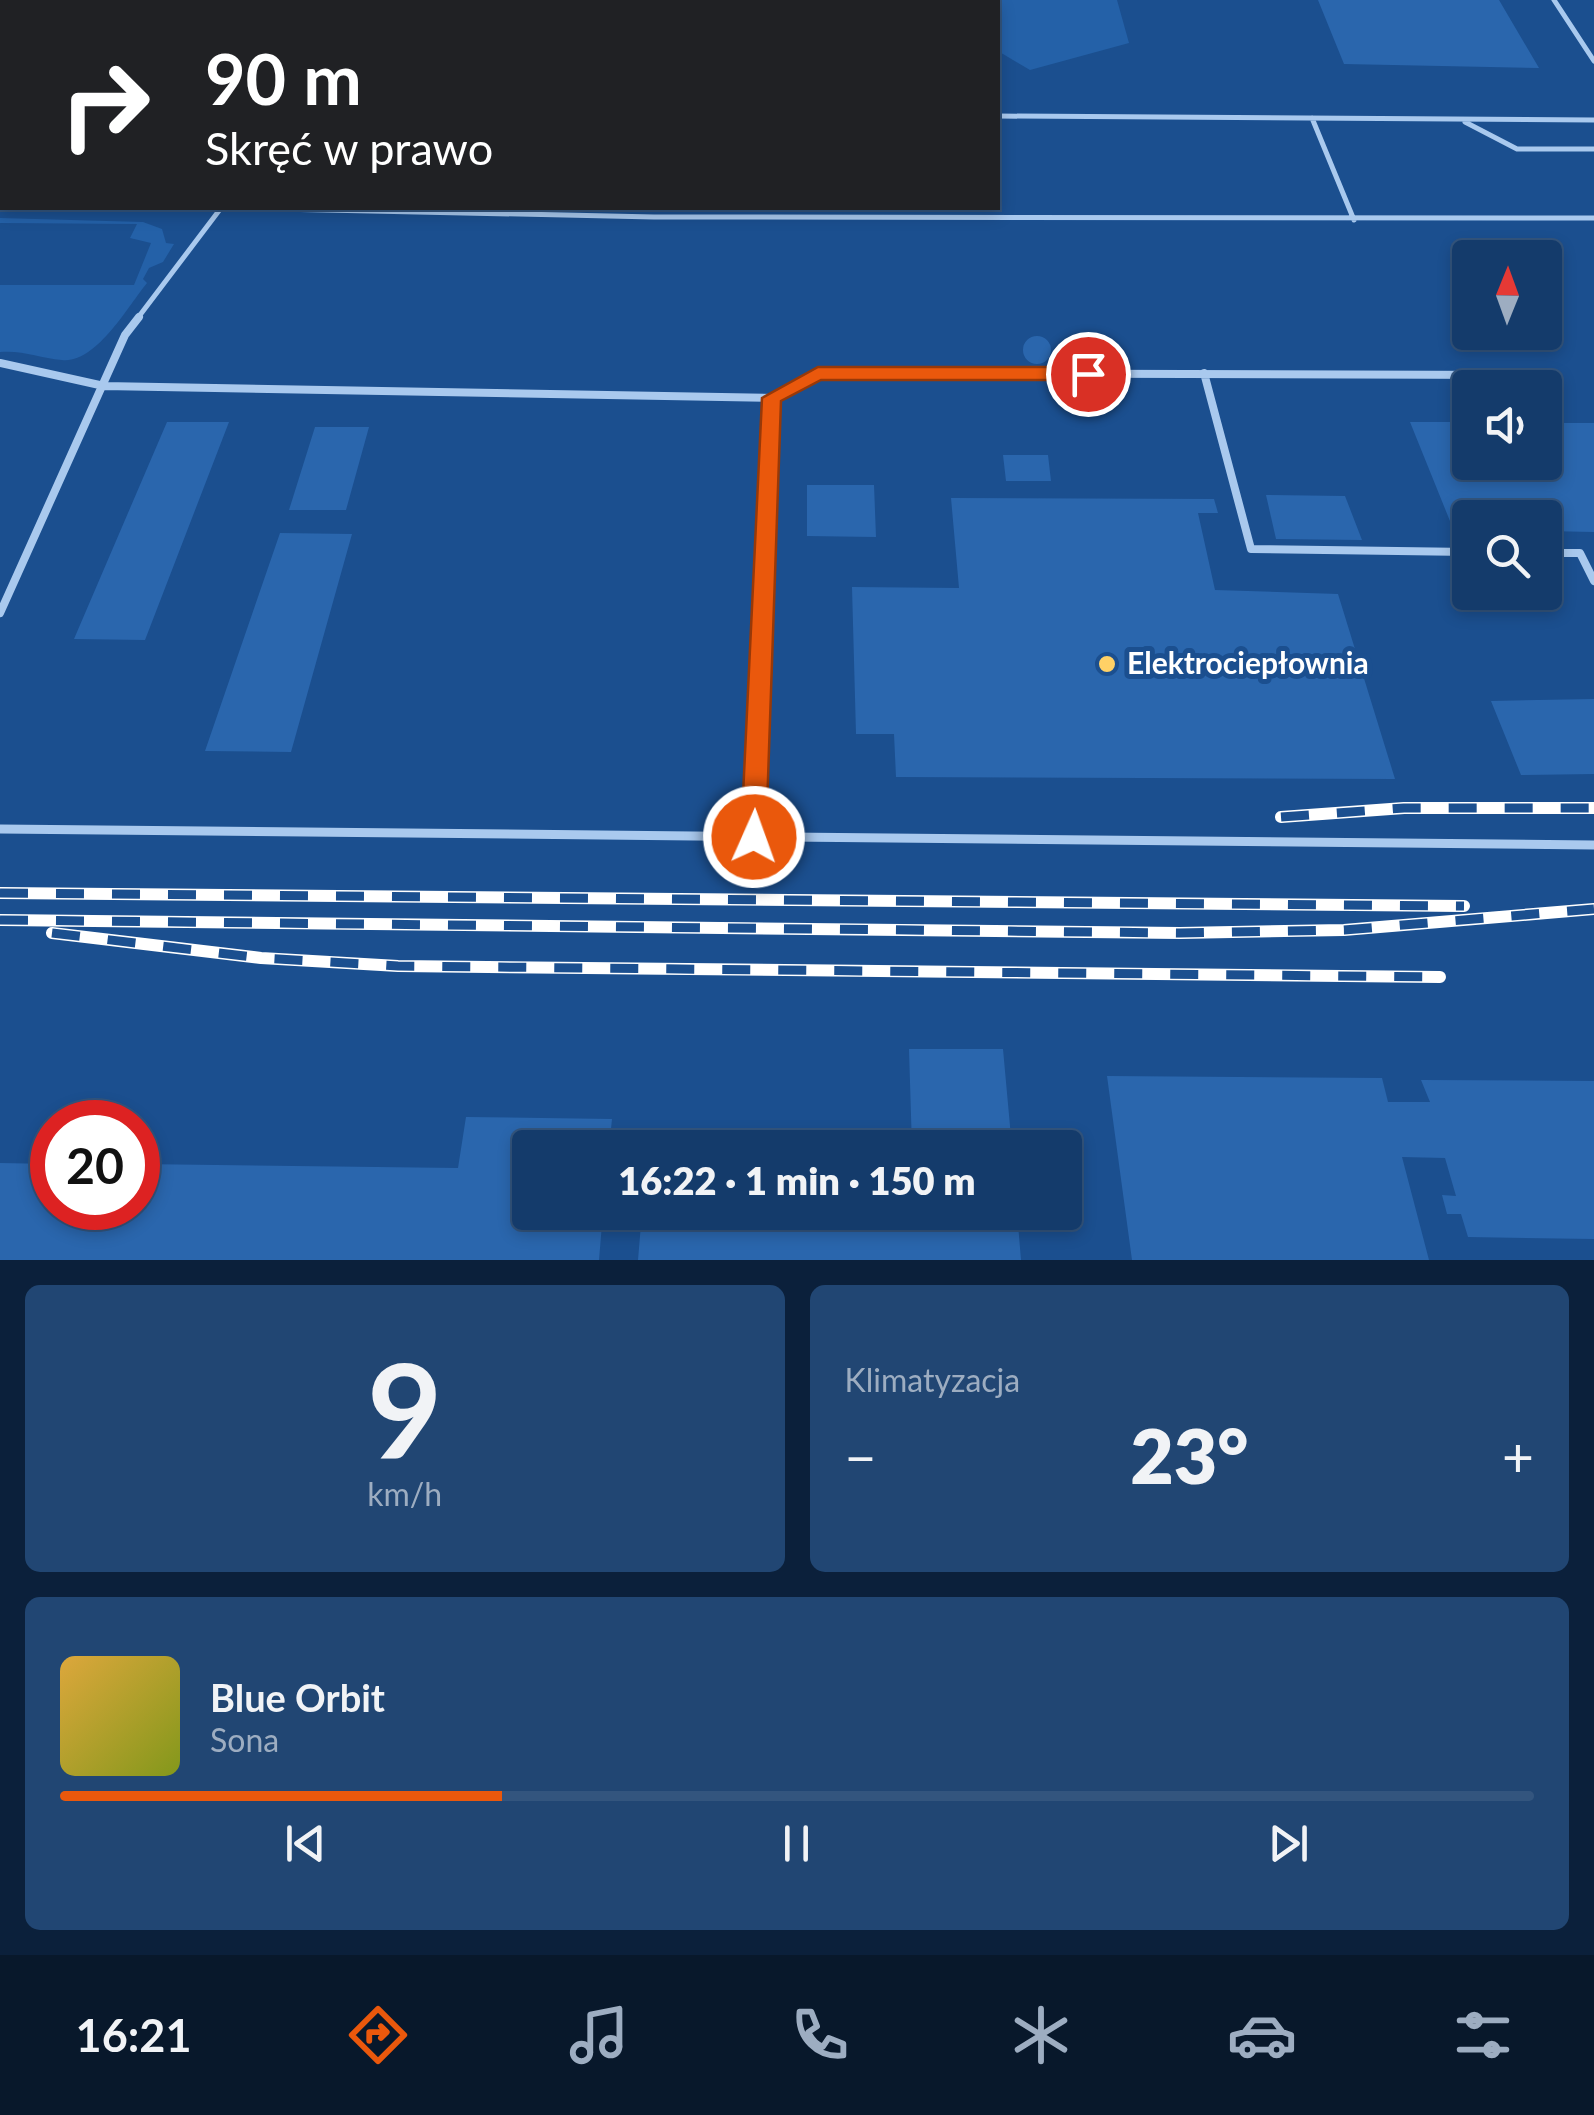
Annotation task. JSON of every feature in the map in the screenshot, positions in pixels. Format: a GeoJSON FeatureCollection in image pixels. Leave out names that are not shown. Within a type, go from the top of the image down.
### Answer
{"type":"FeatureCollection","features":[{"type":"Feature","properties":{"kind":"lane"},"geometry":{"type":"LineString","coordinates":[[1554,0],[1594,61]]}},
{"type":"Feature","properties":{"kind":"lane"},"geometry":{"type":"LineString","coordinates":[[1000,116],[1594,120]]}},
{"type":"Feature","properties":{"kind":"lane"},"geometry":{"type":"LineString","coordinates":[[1312,118],[1354,220]]}},
{"type":"Feature","properties":{"kind":"lane"},"geometry":{"type":"LineString","coordinates":[[1460,120],[1517,149],[1594,149]]}},
{"type":"Feature","properties":{"kind":"lane"},"geometry":{"type":"LineString","coordinates":[[0,613],[125,335],[220,210]]}},
{"type":"Feature","properties":{"kind":"lane"},"geometry":{"type":"LineString","coordinates":[[319,210],[654,218],[861,212],[1354,220],[1594,218]]}},
{"type":"Feature","properties":{"kind":"lane"},"geometry":{"type":"LineString","coordinates":[[0,363],[25,364],[63,379],[104,386],[772,398],[818,374],[1452,375]]}},
{"type":"Feature","properties":{"kind":"lane"},"geometry":{"type":"LineString","coordinates":[[1204,374],[1251,550],[1452,552]]}},
{"type":"Feature","properties":{"kind":"lane"},"geometry":{"type":"LineString","coordinates":[[754,837],[772,398]]}},
{"type":"Feature","properties":{"kind":"lane"},"geometry":{"type":"LineString","coordinates":[[1562,553],[1580,553],[1594,581]]}},
{"type":"Feature","properties":{"kind":"lane"},"geometry":{"type":"LineString","coordinates":[[0,829],[1594,845]]}},
{"type":"Feature","properties":{"kind":"shaded area"},"geometry":{"type":"Polygon","coordinates":[[[1000,0],[1117,0],[1129,43],[1030,70],[1000,52],[1000,0]]]}},
{"type":"Feature","properties":{"kind":"shaded area"},"geometry":{"type":"Polygon","coordinates":[[[0,218],[143,222],[162,229],[166,243],[174,244],[163,262],[149,268],[143,279],[147,283],[121,319],[87,353],[62,360],[0,352],[0,285],[134,285],[151,243],[130,238],[137,224],[0,223],[0,218]]]}},
{"type":"Feature","properties":{"kind":"building"},"geometry":{"type":"Polygon","coordinates":[[[1318,0],[1499,0],[1539,68],[1344,64],[1318,0]]]}},
{"type":"Feature","properties":{"kind":"building"},"geometry":{"type":"Polygon","coordinates":[[[1037,336],[1047,340],[1051,350],[1047,360],[1037,364],[1027,360],[1023,350],[1027,340],[1037,336]]]}},
{"type":"Feature","properties":{"kind":"building"},"geometry":{"type":"Polygon","coordinates":[[[167,422],[229,422],[145,640],[74,639],[167,422]]]}},
{"type":"Feature","properties":{"kind":"building"},"geometry":{"type":"Polygon","coordinates":[[[1410,422],[1452,422],[1452,480],[1562,480],[1562,423],[1594,423],[1594,532],[1562,531],[1562,500],[1452,500],[1452,526],[1410,422]]]}},
{"type":"Feature","properties":{"kind":"building"},"geometry":{"type":"Polygon","coordinates":[[[315,427],[369,427],[346,510],[289,510],[315,427]]]}},
{"type":"Feature","properties":{"kind":"building"},"geometry":{"type":"Polygon","coordinates":[[[1003,455],[1048,455],[1051,481],[1006,481],[1003,455]]]}},
{"type":"Feature","properties":{"kind":"building"},"geometry":{"type":"Polygon","coordinates":[[[807,485],[874,485],[876,537],[807,536],[807,485]]]}},
{"type":"Feature","properties":{"kind":"building"},"geometry":{"type":"Polygon","coordinates":[[[1266,495],[1345,496],[1362,540],[1276,539],[1266,495]]]}},
{"type":"Feature","properties":{"kind":"building","name":"Elektrociepłownia"},"geometry":{"type":"Polygon","coordinates":[[[951,498],[1214,499],[1218,513],[1198,513],[1215,590],[1338,594],[1395,779],[896,777],[894,734],[856,734],[852,587],[959,588],[951,498]]]}},
{"type":"Feature","properties":{"kind":"building"},"geometry":{"type":"Polygon","coordinates":[[[280,533],[352,534],[291,752],[205,751],[280,533]]]}},
{"type":"Feature","properties":{"kind":"building"},"geometry":{"type":"Polygon","coordinates":[[[1594,699],[1594,774],[1521,775],[1491,701],[1594,699]]]}},
{"type":"Feature","properties":{"kind":"building"},"geometry":{"type":"Polygon","coordinates":[[[909,1049],[1003,1049],[1010,1130],[911,1130],[909,1049]]]}},
{"type":"Feature","properties":{"kind":"building"},"geometry":{"type":"Polygon","coordinates":[[[1107,1076],[1382,1078],[1388,1102],[1430,1102],[1421,1080],[1594,1081],[1594,1239],[1468,1237],[1461,1214],[1447,1214],[1442,1195],[1456,1196],[1445,1158],[1402,1157],[1429,1260],[1132,1260],[1107,1076]]]}},
{"type":"Feature","properties":{"kind":"building"},"geometry":{"type":"Polygon","coordinates":[[[466,1117],[612,1119],[611,1130],[512,1130],[512,1230],[602,1230],[599,1260],[0,1260],[0,1163],[30,1164],[30,1230],[160,1230],[160,1164],[458,1168],[466,1117]]]}},
{"type":"Feature","properties":{"kind":"building"},"geometry":{"type":"Polygon","coordinates":[[[640,1230],[1018,1230],[1021,1260],[638,1260],[640,1230]]]}},
{"type":"Feature","properties":{"kind":"railway"},"geometry":{"type":"LineString","coordinates":[[1281,817],[1404,808],[1594,808]]}},
{"type":"Feature","properties":{"kind":"railway"},"geometry":{"type":"LineString","coordinates":[[0,893],[1464,906]]}},
{"type":"Feature","properties":{"kind":"railway"},"geometry":{"type":"LineString","coordinates":[[0,920],[1180,933],[1344,930],[1594,909]]}},
{"type":"Feature","properties":{"kind":"railway"},"geometry":{"type":"LineString","coordinates":[[52,933],[261,958],[398,966],[1440,977]]}},
{"type":"Feature","properties":{"kind":"place","name":"Elektrociepłownia"},"geometry":{"type":"Point","coordinates":[1107,664]}},
{"type":"Feature","properties":{"kind":"route"},"geometry":{"type":"LineString","coordinates":[[754,837],[772,398],[818,374],[1088,374]]}}]}
